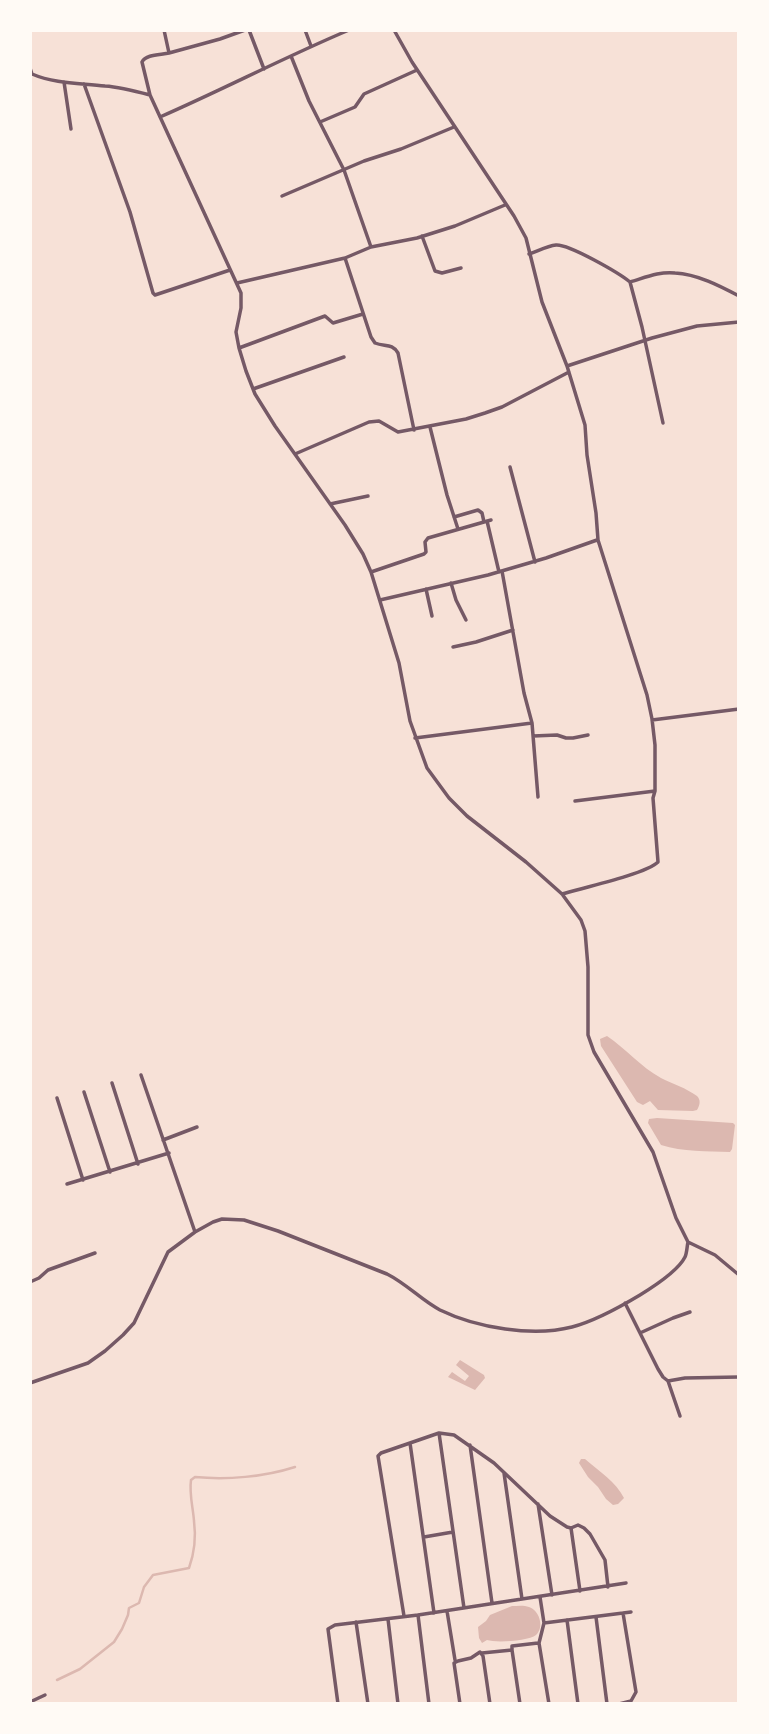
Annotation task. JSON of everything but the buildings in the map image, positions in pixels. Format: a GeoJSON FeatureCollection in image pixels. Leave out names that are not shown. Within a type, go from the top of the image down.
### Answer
{"type":"FeatureCollection","features":[{"type":"Feature","properties":{"kind":"street"},"geometry":{"type":"LineString","coordinates":[[164,30],[169,54]]}},
{"type":"Feature","properties":{"kind":"street"},"geometry":{"type":"LineString","coordinates":[[30,1383],[88,1363],[101,1355],[134,1323],[168,1252],[195,1232],[222,1219],[244,1220],[278,1231],[387,1274],[442,1311],[464,1319],[493,1327],[531,1331],[574,1327],[625,1303],[660,1282],[686,1257],[688,1241],[676,1218],[653,1152],[590,1044],[588,967],[585,931],[581,920],[562,894],[467,816],[449,798],[427,768],[410,721],[399,663],[371,572],[345,525],[275,426],[253,389],[239,348],[236,327],[242,300],[237,283],[150,95],[142,61],[147,57],[169,54],[247,30],[264,69]]}},
{"type":"Feature","properties":{"kind":"street"},"geometry":{"type":"LineString","coordinates":[[305,30],[311,46]]}},
{"type":"Feature","properties":{"kind":"street"},"geometry":{"type":"LineString","coordinates":[[160,117],[212,95],[337,32],[349,30]]}},
{"type":"Feature","properties":{"kind":"street"},"geometry":{"type":"LineString","coordinates":[[394,30],[417,71],[522,231],[542,302],[567,366],[585,425],[598,540],[647,695],[652,720],[655,745],[653,798],[657,864],[562,894]]}},
{"type":"Feature","properties":{"kind":"street"},"geometry":{"type":"LineString","coordinates":[[291,56],[309,101],[344,170],[370,247]]}},
{"type":"Feature","properties":{"kind":"street"},"geometry":{"type":"LineString","coordinates":[[30,68],[31,74],[50,80],[108,86],[150,95]]}},
{"type":"Feature","properties":{"kind":"street"},"geometry":{"type":"LineString","coordinates":[[320,122],[355,107],[364,94],[417,71]]}},
{"type":"Feature","properties":{"kind":"street"},"geometry":{"type":"LineString","coordinates":[[64,82],[71,130]]}},
{"type":"Feature","properties":{"kind":"street"},"geometry":{"type":"LineString","coordinates":[[85,84],[130,212],[153,293],[161,293],[231,270]]}},
{"type":"Feature","properties":{"kind":"street"},"geometry":{"type":"LineString","coordinates":[[282,196],[454,127]]}},
{"type":"Feature","properties":{"kind":"street"},"geometry":{"type":"LineString","coordinates":[[237,283],[345,258],[370,247],[422,236],[455,226],[505,205]]}},
{"type":"Feature","properties":{"kind":"street"},"geometry":{"type":"LineString","coordinates":[[422,236],[435,271],[442,273],[461,268]]}},
{"type":"Feature","properties":{"kind":"street"},"geometry":{"type":"LineString","coordinates":[[529,254],[561,245],[590,258],[630,282],[663,423]]}},
{"type":"Feature","properties":{"kind":"street"},"geometry":{"type":"LineString","coordinates":[[345,258],[373,341],[393,347],[398,353],[414,430]]}},
{"type":"Feature","properties":{"kind":"street"},"geometry":{"type":"LineString","coordinates":[[630,282],[674,272],[713,283],[739,296]]}},
{"type":"Feature","properties":{"kind":"street"},"geometry":{"type":"LineString","coordinates":[[239,348],[324,316],[332,323],[363,313]]}},
{"type":"Feature","properties":{"kind":"street"},"geometry":{"type":"LineString","coordinates":[[567,366],[697,326],[739,322]]}},
{"type":"Feature","properties":{"kind":"street"},"geometry":{"type":"LineString","coordinates":[[253,389],[344,357]]}},
{"type":"Feature","properties":{"kind":"street"},"geometry":{"type":"LineString","coordinates":[[295,454],[369,422],[379,421],[398,432],[467,419],[502,407],[569,372]]}},
{"type":"Feature","properties":{"kind":"street"},"geometry":{"type":"LineString","coordinates":[[429,426],[458,529]]}},
{"type":"Feature","properties":{"kind":"street"},"geometry":{"type":"LineString","coordinates":[[510,467],[535,562]]}},
{"type":"Feature","properties":{"kind":"street"},"geometry":{"type":"LineString","coordinates":[[330,505],[368,496]]}},
{"type":"Feature","properties":{"kind":"street"},"geometry":{"type":"LineString","coordinates":[[454,517],[478,510],[487,521],[532,723],[538,797]]}},
{"type":"Feature","properties":{"kind":"street"},"geometry":{"type":"LineString","coordinates":[[371,572],[424,554],[427,550],[426,540],[487,521]]}},
{"type":"Feature","properties":{"kind":"street"},"geometry":{"type":"LineString","coordinates":[[380,600],[535,562],[598,540]]}},
{"type":"Feature","properties":{"kind":"street"},"geometry":{"type":"LineString","coordinates":[[451,583],[466,620]]}},
{"type":"Feature","properties":{"kind":"street"},"geometry":{"type":"LineString","coordinates":[[426,589],[432,616]]}},
{"type":"Feature","properties":{"kind":"street"},"geometry":{"type":"LineString","coordinates":[[453,647],[513,630]]}},
{"type":"Feature","properties":{"kind":"street"},"geometry":{"type":"LineString","coordinates":[[652,720],[739,709]]}},
{"type":"Feature","properties":{"kind":"street"},"geometry":{"type":"LineString","coordinates":[[415,738],[532,723]]}},
{"type":"Feature","properties":{"kind":"street"},"geometry":{"type":"LineString","coordinates":[[533,736],[557,734],[572,738],[588,735]]}},
{"type":"Feature","properties":{"kind":"street"},"geometry":{"type":"LineString","coordinates":[[575,801],[655,791]]}},
{"type":"Feature","properties":{"kind":"street"},"geometry":{"type":"LineString","coordinates":[[141,1075],[195,1232]]}},
{"type":"Feature","properties":{"kind":"street"},"geometry":{"type":"LineString","coordinates":[[112,1083],[138,1164]]}},
{"type":"Feature","properties":{"kind":"street"},"geometry":{"type":"LineString","coordinates":[[85,1092],[110,1172]]}},
{"type":"Feature","properties":{"kind":"street"},"geometry":{"type":"LineString","coordinates":[[57,1098],[83,1180]]}},
{"type":"Feature","properties":{"kind":"street"},"geometry":{"type":"LineString","coordinates":[[163,1140],[197,1127]]}},
{"type":"Feature","properties":{"kind":"street"},"geometry":{"type":"LineString","coordinates":[[66,1184],[169,1153]]}},
{"type":"Feature","properties":{"kind":"street"},"geometry":{"type":"LineString","coordinates":[[688,1241],[715,1255],[739,1275]]}},
{"type":"Feature","properties":{"kind":"street"},"geometry":{"type":"LineString","coordinates":[[30,1282],[48,1270],[95,1254]]}},
{"type":"Feature","properties":{"kind":"street"},"geometry":{"type":"LineString","coordinates":[[625,1303],[658,1369],[668,1381],[680,1416]]}},
{"type":"Feature","properties":{"kind":"street"},"geometry":{"type":"LineString","coordinates":[[640,1334],[690,1312]]}},
{"type":"Feature","properties":{"kind":"street"},"geometry":{"type":"LineString","coordinates":[[668,1381],[739,1377]]}},
{"type":"Feature","properties":{"kind":"street"},"geometry":{"type":"LineString","coordinates":[[439,1433],[464,1608]]}},
{"type":"Feature","properties":{"kind":"street"},"geometry":{"type":"LineString","coordinates":[[404,1616],[378,1456],[381,1452],[439,1433],[454,1435],[494,1463],[550,1516],[571,1528],[581,1525],[590,1534],[605,1560],[608,1587]]}},
{"type":"Feature","properties":{"kind":"street"},"geometry":{"type":"LineString","coordinates":[[410,1443],[434,1613]]}},
{"type":"Feature","properties":{"kind":"street"},"geometry":{"type":"LineString","coordinates":[[470,1446],[492,1604]]}},
{"type":"Feature","properties":{"kind":"street"},"geometry":{"type":"LineString","coordinates":[[503,1472],[522,1599]]}},
{"type":"Feature","properties":{"kind":"street"},"geometry":{"type":"LineString","coordinates":[[538,1504],[552,1595]]}},
{"type":"Feature","properties":{"kind":"street"},"geometry":{"type":"LineString","coordinates":[[571,1528],[580,1591]]}},
{"type":"Feature","properties":{"kind":"street"},"geometry":{"type":"LineString","coordinates":[[424,1537],[453,1532]]}},
{"type":"Feature","properties":{"kind":"street"},"geometry":{"type":"LineString","coordinates":[[338,1704],[328,1629],[335,1625],[434,1613],[626,1583]]}},
{"type":"Feature","properties":{"kind":"street"},"geometry":{"type":"LineString","coordinates":[[540,1597],[544,1623],[539,1643],[549,1704]]}},
{"type":"Feature","properties":{"kind":"street"},"geometry":{"type":"LineString","coordinates":[[447,1611],[460,1704]]}},
{"type":"Feature","properties":{"kind":"street"},"geometry":{"type":"LineString","coordinates":[[544,1623],[631,1612]]}},
{"type":"Feature","properties":{"kind":"street"},"geometry":{"type":"LineString","coordinates":[[619,1704],[631,1701],[636,1692],[624,1613]]}},
{"type":"Feature","properties":{"kind":"street"},"geometry":{"type":"LineString","coordinates":[[418,1615],[429,1704]]}},
{"type":"Feature","properties":{"kind":"street"},"geometry":{"type":"LineString","coordinates":[[596,1617],[607,1704]]}},
{"type":"Feature","properties":{"kind":"street"},"geometry":{"type":"LineString","coordinates":[[388,1619],[398,1704]]}},
{"type":"Feature","properties":{"kind":"street"},"geometry":{"type":"LineString","coordinates":[[566,1620],[578,1704]]}},
{"type":"Feature","properties":{"kind":"street"},"geometry":{"type":"LineString","coordinates":[[356,1622],[368,1704]]}},
{"type":"Feature","properties":{"kind":"street"},"geometry":{"type":"LineString","coordinates":[[520,1704],[512,1646],[539,1643]]}},
{"type":"Feature","properties":{"kind":"street"},"geometry":{"type":"LineString","coordinates":[[455,1662],[471,1658],[479,1652],[512,1650]]}},
{"type":"Feature","properties":{"kind":"street"},"geometry":{"type":"LineString","coordinates":[[482,1653],[490,1704]]}},
{"type":"Feature","properties":{"kind":"street"},"geometry":{"type":"LineString","coordinates":[[30,1702],[45,1695]]}},
{"type":"Feature","properties":{"kind":"shaded area"},"geometry":{"type":"Polygon","coordinates":[[[607,1036],[654,1074],[697,1096],[700,1103],[697,1110],[658,1110],[650,1101],[643,1105],[637,1102],[601,1046],[600,1039],[607,1036]]]}},
{"type":"Feature","properties":{"kind":"shaded area"},"geometry":{"type":"Polygon","coordinates":[[[649,1119],[733,1123],[732,1149],[730,1152],[695,1151],[661,1145],[648,1123],[649,1119]]]}},
{"type":"Feature","properties":{"kind":"shaded area"},"geometry":{"type":"Polygon","coordinates":[[[460,1360],[484,1375],[485,1378],[475,1390],[448,1377],[452,1372],[465,1381],[469,1376],[456,1365],[460,1360]]]}},
{"type":"Feature","properties":{"kind":"shaded area"},"geometry":{"type":"Polygon","coordinates":[[[581,1459],[585,1459],[616,1487],[624,1498],[618,1504],[613,1505],[606,1499],[579,1463],[581,1459]]]}},
{"type":"Feature","properties":{"kind":"shaded area"},"geometry":{"type":"Polygon","coordinates":[[[512,1606],[527,1606],[533,1609],[540,1619],[539,1632],[520,1640],[487,1640],[482,1643],[478,1627],[490,1615],[512,1606]]]}},
{"type":"Feature","properties":{"kind":"waterway"},"geometry":{"type":"LineString","coordinates":[[57,1680],[80,1669],[114,1642],[129,1608],[139,1603],[144,1587],[153,1575],[189,1568],[195,1533],[191,1480],[195,1477],[233,1478],[258,1475],[295,1467]]}}]}
